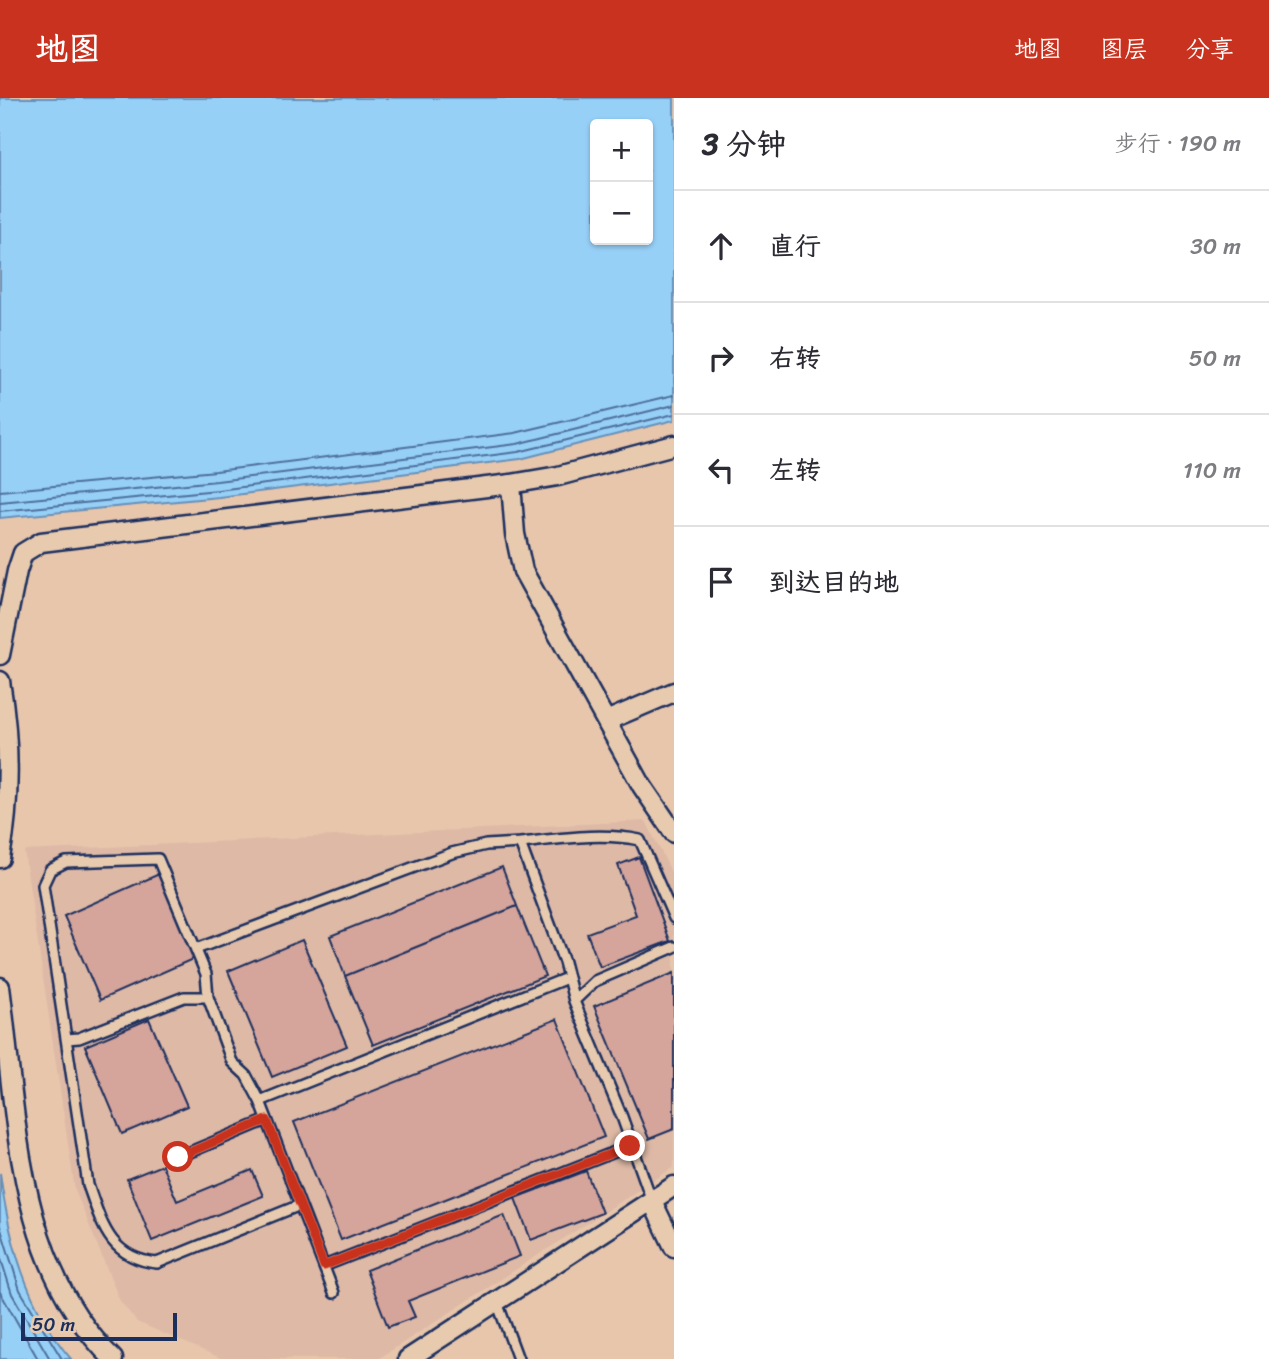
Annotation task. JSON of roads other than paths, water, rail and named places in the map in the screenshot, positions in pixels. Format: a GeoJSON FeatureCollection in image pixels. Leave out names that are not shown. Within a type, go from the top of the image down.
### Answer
{"type":"FeatureCollection","features":[{"type":"Feature","properties":{"kind":"street"},"geometry":{"type":"LineString","coordinates":[[0,655],[23,553],[41,542],[558,477],[674,445]]}},
{"type":"Feature","properties":{"kind":"street"},"geometry":{"type":"LineString","coordinates":[[511,484],[515,534],[523,571],[642,786],[674,833]]}},
{"type":"Feature","properties":{"kind":"street"},"geometry":{"type":"LineString","coordinates":[[0,681],[8,741],[9,803],[0,858]]}},
{"type":"Feature","properties":{"kind":"street"},"geometry":{"type":"LineString","coordinates":[[606,721],[674,692]]}},
{"type":"Feature","properties":{"kind":"street"},"geometry":{"type":"LineString","coordinates":[[0,988],[33,1221],[78,1319],[113,1359]]}},
{"type":"Feature","properties":{"kind":"street"},"geometry":{"type":"LineString","coordinates":[[408,1359],[674,1186]]}},
{"type":"Feature","properties":{"kind":"street"},"geometry":{"type":"LineString","coordinates":[[652,1201],[674,1247]]}},
{"type":"Feature","properties":{"kind":"lane"},"geometry":{"type":"LineString","coordinates":[[196,949],[452,853],[486,845],[596,837],[640,840],[674,918]]}},
{"type":"Feature","properties":{"kind":"lane"},"geometry":{"type":"LineString","coordinates":[[520,843],[564,962],[574,1001],[622,1117],[630,1146],[652,1201]]}},
{"type":"Feature","properties":{"kind":"lane"},"geometry":{"type":"LineString","coordinates":[[300,1205],[157,1263],[137,1261],[118,1250],[100,1218],[88,1185],[43,885],[50,870],[66,862],[158,859],[206,974],[208,997],[232,1062],[246,1075],[260,1101],[334,1293]]}},
{"type":"Feature","properties":{"kind":"lane"},"geometry":{"type":"LineString","coordinates":[[574,1001],[595,981],[674,947]]}},
{"type":"Feature","properties":{"kind":"lane"},"geometry":{"type":"LineString","coordinates":[[260,1101],[567,978]]}},
{"type":"Feature","properties":{"kind":"lane"},"geometry":{"type":"LineString","coordinates":[[66,1039],[79,1038],[184,997],[208,997]]}},
{"type":"Feature","properties":{"kind":"lane"},"geometry":{"type":"LineString","coordinates":[[178,1157],[267,1120]]}},
{"type":"Feature","properties":{"kind":"lane"},"geometry":{"type":"LineString","coordinates":[[324,1266],[630,1146]]}},
{"type":"Feature","properties":{"kind":"lane"},"geometry":{"type":"LineString","coordinates":[[497,1302],[518,1359]]}},
{"type":"Feature","properties":{"kind":"water"},"geometry":{"type":"Polygon","coordinates":[[[0,98],[674,98],[674,420],[520,459],[219,497],[0,518],[0,98]]]}},
{"type":"Feature","properties":{"kind":"water"},"geometry":{"type":"Polygon","coordinates":[[[0,1173],[15,1247],[31,1295],[55,1339],[71,1359],[0,1359],[0,1173]]]}}]}
